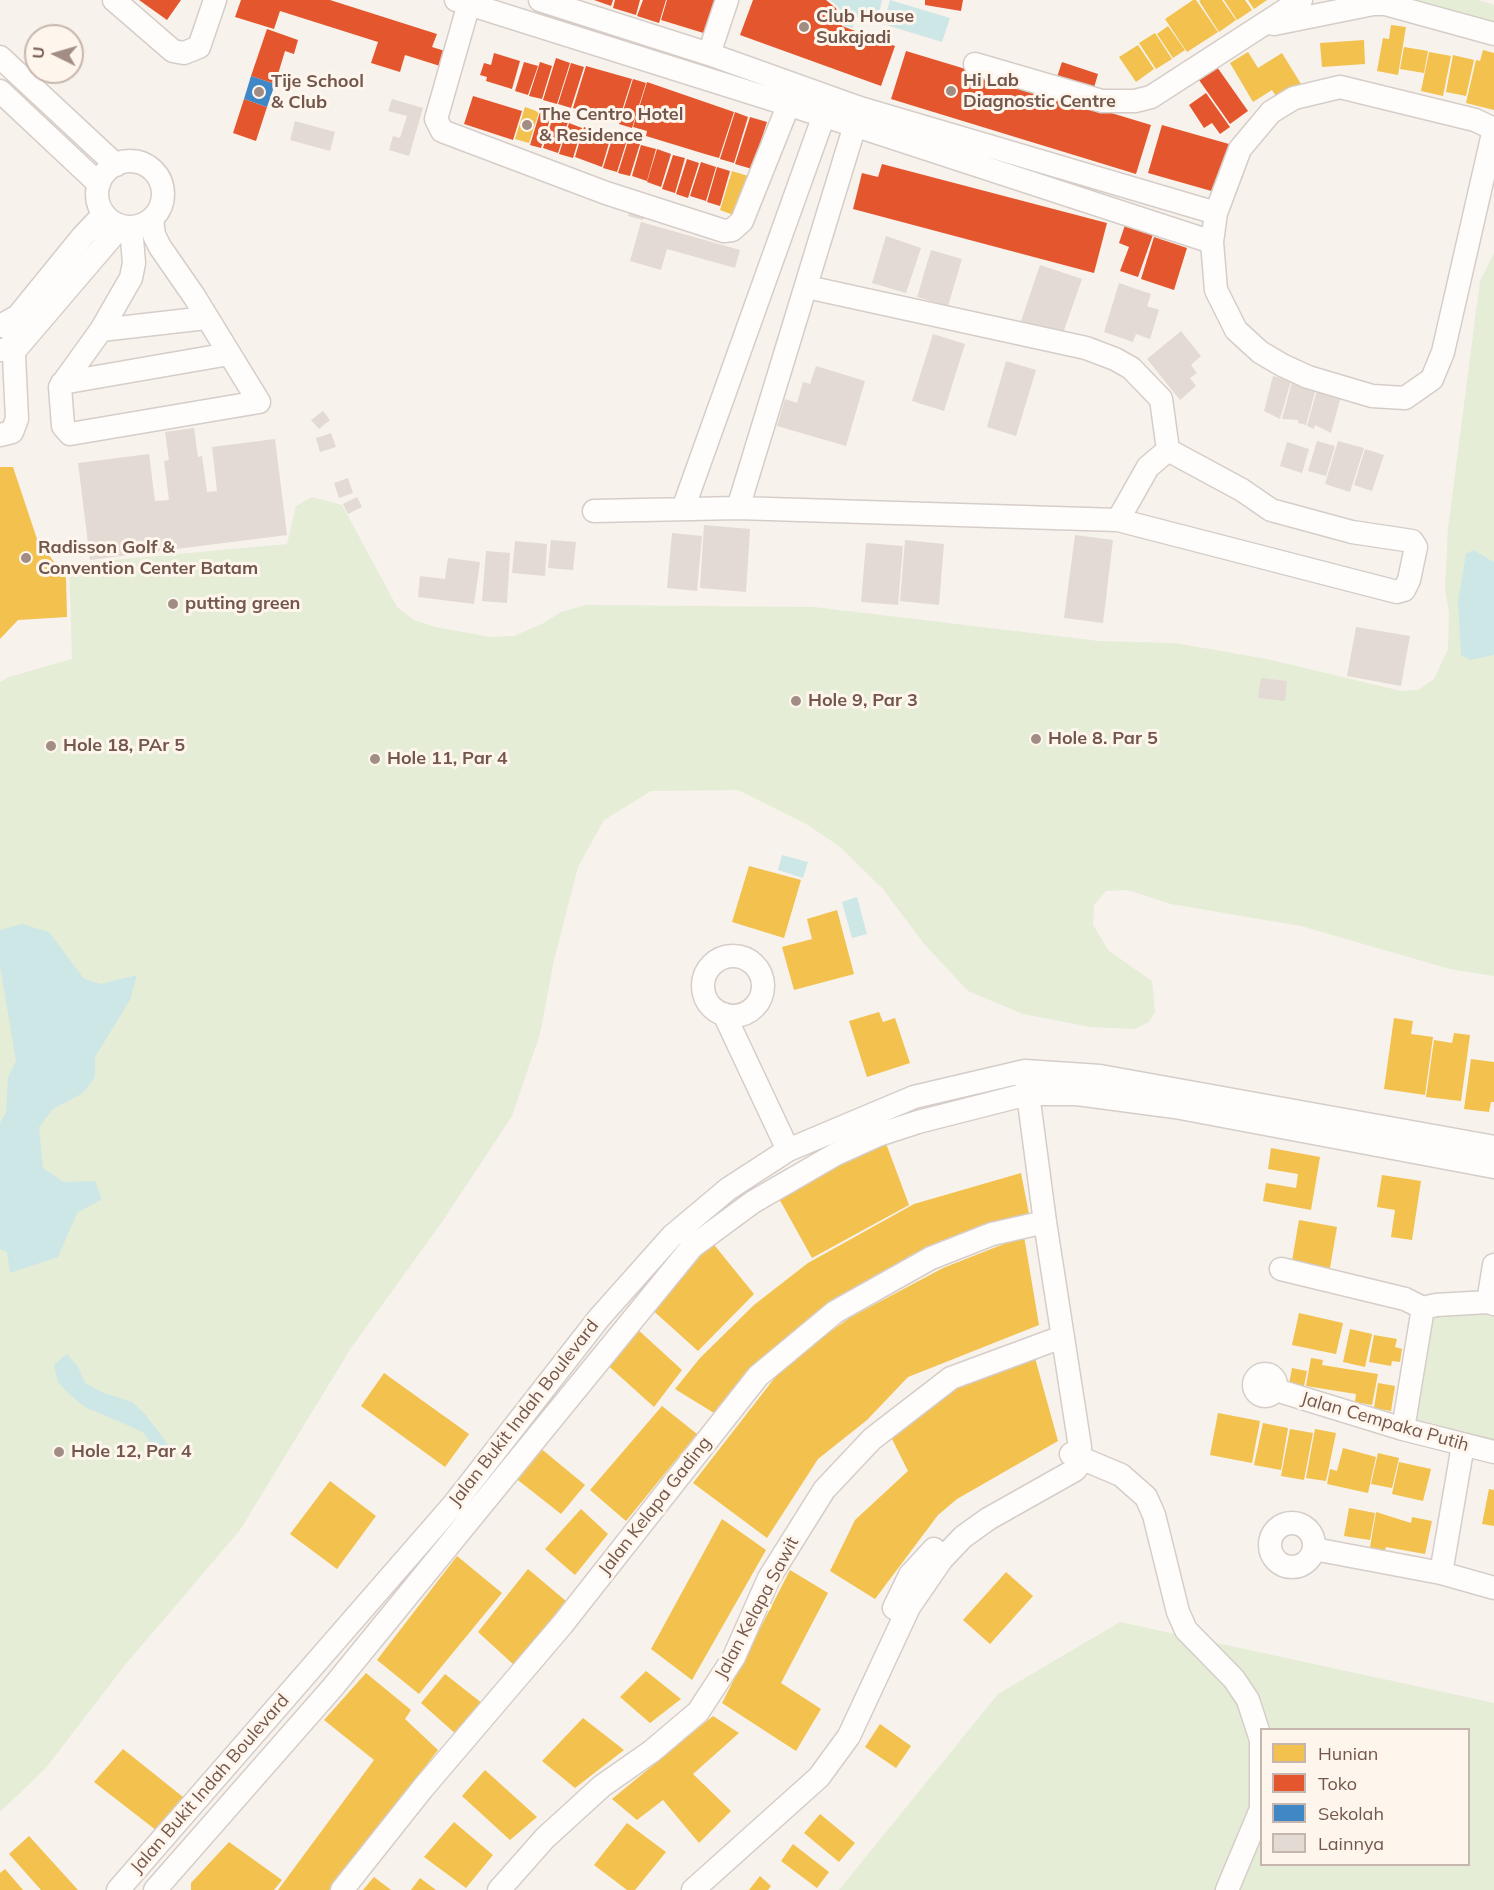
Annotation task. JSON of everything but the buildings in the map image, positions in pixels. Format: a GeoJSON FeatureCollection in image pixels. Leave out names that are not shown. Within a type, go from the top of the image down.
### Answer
{"type":"FeatureCollection","features":[{"type":"Feature","properties":{"kind":"street"},"geometry":{"type":"LineString","coordinates":[[114,0],[173,51],[184,53],[199,47],[215,0]]}},
{"type":"Feature","properties":{"kind":"street"},"geometry":{"type":"LineString","coordinates":[[540,0],[797,84],[827,107]]}},
{"type":"Feature","properties":{"kind":"street"},"geometry":{"type":"LineString","coordinates":[[709,54],[727,0]]}},
{"type":"Feature","properties":{"kind":"street"},"geometry":{"type":"LineString","coordinates":[[975,64],[1102,101],[1135,101],[1151,98],[1301,0]]}},
{"type":"Feature","properties":{"kind":"street"},"geometry":{"type":"LineString","coordinates":[[797,84],[788,105],[742,221],[732,230],[724,231],[606,193],[442,131],[436,119],[465,1],[788,105],[827,107],[858,117],[1212,242]]}},
{"type":"Feature","properties":{"kind":"street"},"geometry":{"type":"LineString","coordinates":[[1260,27],[1373,4],[1385,4],[1494,34]]}},
{"type":"Feature","properties":{"kind":"street"},"geometry":{"type":"LineString","coordinates":[[0,57],[116,165]]}},
{"type":"Feature","properties":{"kind":"street"},"geometry":{"type":"LineString","coordinates":[[1340,87],[1474,120],[1494,129],[1443,351],[1432,379],[1405,398],[1372,396],[1308,377],[1260,352],[1236,330],[1216,290],[1212,242],[1216,213],[1240,149],[1271,112],[1294,98],[1340,87]]}},
{"type":"Feature","properties":{"kind":"street"},"geometry":{"type":"LineString","coordinates":[[0,91],[99,184]]}},
{"type":"Feature","properties":{"kind":"street"},"geometry":{"type":"LineString","coordinates":[[683,509],[827,107]]}},
{"type":"Feature","properties":{"kind":"street"},"geometry":{"type":"LineString","coordinates":[[858,117],[1216,213]]}},
{"type":"Feature","properties":{"kind":"street"},"geometry":{"type":"LineString","coordinates":[[738,508],[858,117]]}},
{"type":"Feature","properties":{"kind":"street"},"geometry":{"type":"LineString","coordinates":[[126,162],[146,165],[160,180],[162,201],[152,219],[154,235],[259,402],[70,434],[63,426],[59,391],[62,383],[101,330],[131,278],[134,263],[119,222],[99,205],[99,184],[103,176],[116,165],[126,162]]}},
{"type":"Feature","properties":{"kind":"street"},"geometry":{"type":"LineString","coordinates":[[0,435],[12,432],[17,419],[6,324],[119,222],[152,219]]}},
{"type":"Feature","properties":{"kind":"street"},"geometry":{"type":"LineString","coordinates":[[8,350],[119,222]]}},
{"type":"Feature","properties":{"kind":"street"},"geometry":{"type":"LineString","coordinates":[[807,287],[1086,348],[1114,358],[1131,368],[1161,399],[1168,450]]}},
{"type":"Feature","properties":{"kind":"street"},"geometry":{"type":"LineString","coordinates":[[101,330],[206,318]]}},
{"type":"Feature","properties":{"kind":"street"},"geometry":{"type":"LineString","coordinates":[[62,383],[230,354]]}},
{"type":"Feature","properties":{"kind":"street"},"geometry":{"type":"LineString","coordinates":[[594,512],[738,508],[1118,520],[1397,592],[1404,590],[1409,580],[1416,547],[1412,541],[1352,532],[1271,510],[1168,450]]}},
{"type":"Feature","properties":{"kind":"street"},"geometry":{"type":"LineString","coordinates":[[1118,520],[1148,467],[1168,450]]}},
{"type":"Feature","properties":{"kind":"street"},"geometry":{"type":"LineString","coordinates":[[724,1014],[788,1150]]}},
{"type":"Feature","properties":{"kind":"street"},"geometry":{"type":"LineString","coordinates":[[693,1890],[819,1777],[849,1736],[909,1607],[942,1559],[963,1537],[988,1519],[1075,1470],[1076,1449],[1062,1337],[1025,1071]]}},
{"type":"Feature","properties":{"kind":"street","name":"Jalan Bukit Indah Boulevard"},"geometry":{"type":"LineString","coordinates":[[129,1876],[461,1511],[599,1318],[672,1236],[728,1189],[788,1150],[914,1097],[1025,1071],[1100,1076],[1494,1147]]}},
{"type":"Feature","properties":{"kind":"street"},"geometry":{"type":"LineString","coordinates":[[129,1876],[158,1888],[333,1687],[461,1511],[692,1247],[753,1202],[836,1154],[878,1135],[918,1122],[1028,1094],[1077,1094],[1175,1107],[1494,1167]]}},
{"type":"Feature","properties":{"kind":"street","name":"Jalan Kelapa Gading"},"geometry":{"type":"LineString","coordinates":[[342,1890],[423,1788],[562,1625],[758,1376],[835,1312],[931,1258],[992,1234],[1045,1222]]}},
{"type":"Feature","properties":{"kind":"street"},"geometry":{"type":"LineString","coordinates":[[1281,1269],[1405,1299],[1423,1308],[1436,1305],[1491,1303],[1494,1265]]}},
{"type":"Feature","properties":{"kind":"street"},"geometry":{"type":"LineString","coordinates":[[1403,1430],[1423,1308]]}},
{"type":"Feature","properties":{"kind":"street","name":"Jalan Kelapa Sawit"},"geometry":{"type":"LineString","coordinates":[[499,1890],[544,1838],[594,1793],[652,1751],[698,1712],[734,1657],[769,1578],[824,1490],[872,1439],[951,1378],[1062,1337]]}},
{"type":"Feature","properties":{"kind":"street","name":"Jalan Cempaka Putih"},"geometry":{"type":"LineString","coordinates":[[1276,1390],[1403,1430],[1494,1452]]}},
{"type":"Feature","properties":{"kind":"street"},"geometry":{"type":"LineString","coordinates":[[1441,1573],[1463,1445]]}},
{"type":"Feature","properties":{"kind":"street"},"geometry":{"type":"LineString","coordinates":[[678,1890],[808,1771],[838,1730],[910,1575],[931,1551],[955,1527],[982,1508],[1063,1463],[1076,1449]]}},
{"type":"Feature","properties":{"kind":"street"},"geometry":{"type":"LineString","coordinates":[[1076,1449],[1121,1475],[1146,1497],[1154,1515],[1178,1612],[1186,1630],[1234,1679],[1248,1700],[1260,1737]]}},
{"type":"Feature","properties":{"kind":"street"},"geometry":{"type":"LineString","coordinates":[[1314,1549],[1441,1573],[1494,1588]]}},
{"type":"Feature","properties":{"kind":"street"},"geometry":{"type":"LineString","coordinates":[[1227,1890],[1260,1811]]}},
{"type":"Feature","properties":{"kind":"green space"},"geometry":{"type":"Polygon","coordinates":[[[1381,0],[1479,0],[1494,5],[1494,28],[1381,0]]]}},
{"type":"Feature","properties":{"kind":"green space"},"geometry":{"type":"Polygon","coordinates":[[[1494,253],[1494,976],[1450,969],[1301,926],[1171,904],[1127,890],[1106,891],[1094,905],[1093,925],[1109,951],[1152,981],[1155,1012],[1149,1022],[1135,1029],[1091,1027],[1023,1014],[968,991],[925,945],[882,888],[839,846],[806,824],[738,790],[651,791],[604,820],[578,867],[554,960],[540,1034],[512,1116],[442,1222],[351,1348],[240,1530],[125,1665],[45,1769],[0,1812],[0,682],[9,677],[72,659],[69,564],[287,544],[296,506],[312,497],[342,505],[397,607],[414,620],[435,627],[490,637],[514,636],[542,624],[561,612],[586,605],[814,607],[1099,641],[1175,643],[1267,659],[1401,691],[1418,690],[1434,679],[1448,649],[1449,613],[1445,589],[1448,528],[1480,281],[1494,253]]]}},
{"type":"Feature","properties":{"kind":"green space"},"geometry":{"type":"Polygon","coordinates":[[[1433,1298],[1494,1309],[1494,1449],[1403,1428],[1433,1298]]]}},
{"type":"Feature","properties":{"kind":"green space"},"geometry":{"type":"Polygon","coordinates":[[[1120,1622],[1494,1703],[1494,1890],[839,1890],[998,1694],[1120,1622]]]}},
{"type":"Feature","properties":{"kind":"water"},"geometry":{"type":"Polygon","coordinates":[[[830,0],[882,0],[877,22],[855,17],[853,28],[844,26],[839,8],[830,0]]]}},
{"type":"Feature","properties":{"kind":"water"},"geometry":{"type":"Polygon","coordinates":[[[890,0],[950,18],[942,42],[883,24],[890,0]]]}},
{"type":"Feature","properties":{"kind":"water"},"geometry":{"type":"Polygon","coordinates":[[[1473,550],[1494,562],[1494,655],[1470,660],[1461,655],[1458,601],[1466,554],[1473,550]]]}},
{"type":"Feature","properties":{"kind":"water"},"geometry":{"type":"Polygon","coordinates":[[[782,855],[808,862],[803,878],[778,870],[782,855]]]}},
{"type":"Feature","properties":{"kind":"water"},"geometry":{"type":"Polygon","coordinates":[[[857,897],[867,934],[852,938],[842,902],[857,897]]]}},
{"type":"Feature","properties":{"kind":"water"},"geometry":{"type":"Polygon","coordinates":[[[22,924],[49,932],[84,979],[101,984],[137,975],[130,1000],[95,1057],[95,1077],[83,1093],[53,1109],[39,1127],[43,1168],[64,1182],[95,1181],[102,1199],[77,1213],[58,1257],[10,1273],[7,1252],[0,1249],[0,1123],[6,1112],[8,1077],[16,1061],[0,966],[0,930],[22,924]]]}},
{"type":"Feature","properties":{"kind":"water"},"geometry":{"type":"Polygon","coordinates":[[[67,1354],[78,1367],[85,1383],[104,1393],[132,1402],[145,1414],[172,1450],[167,1455],[154,1448],[143,1432],[85,1407],[69,1394],[58,1382],[54,1365],[67,1354]]]}},
{"type":"Feature","properties":{"kind":"place","name":"Club House Sukajadi"},"geometry":{"type":"Point","coordinates":[804,27]}},
{"type":"Feature","properties":{"kind":"place","name":"Hi Lab Diagnostic Centre"},"geometry":{"type":"Point","coordinates":[951,91]}},
{"type":"Feature","properties":{"kind":"place","name":"Tije School & Club"},"geometry":{"type":"Point","coordinates":[259,92]}},
{"type":"Feature","properties":{"kind":"place","name":"The Centro Hotel & Residence"},"geometry":{"type":"Point","coordinates":[527,125]}},
{"type":"Feature","properties":{"kind":"place","name":"Radisson Golf & Convention Center Batam"},"geometry":{"type":"Point","coordinates":[26,558]}},
{"type":"Feature","properties":{"kind":"place","name":"putting green"},"geometry":{"type":"Point","coordinates":[173,604]}},
{"type":"Feature","properties":{"kind":"place","name":"Hole 9, Par 3"},"geometry":{"type":"Point","coordinates":[796,701]}},
{"type":"Feature","properties":{"kind":"place","name":"Hole 8. Par 5"},"geometry":{"type":"Point","coordinates":[1036,739]}},
{"type":"Feature","properties":{"kind":"place","name":"Hole 18, PAr 5"},"geometry":{"type":"Point","coordinates":[51,746]}},
{"type":"Feature","properties":{"kind":"place","name":"Hole 11, Par 4"},"geometry":{"type":"Point","coordinates":[375,759]}},
{"type":"Feature","properties":{"kind":"place","name":"Hole 12, Par 4"},"geometry":{"type":"Point","coordinates":[59,1452]}}]}
